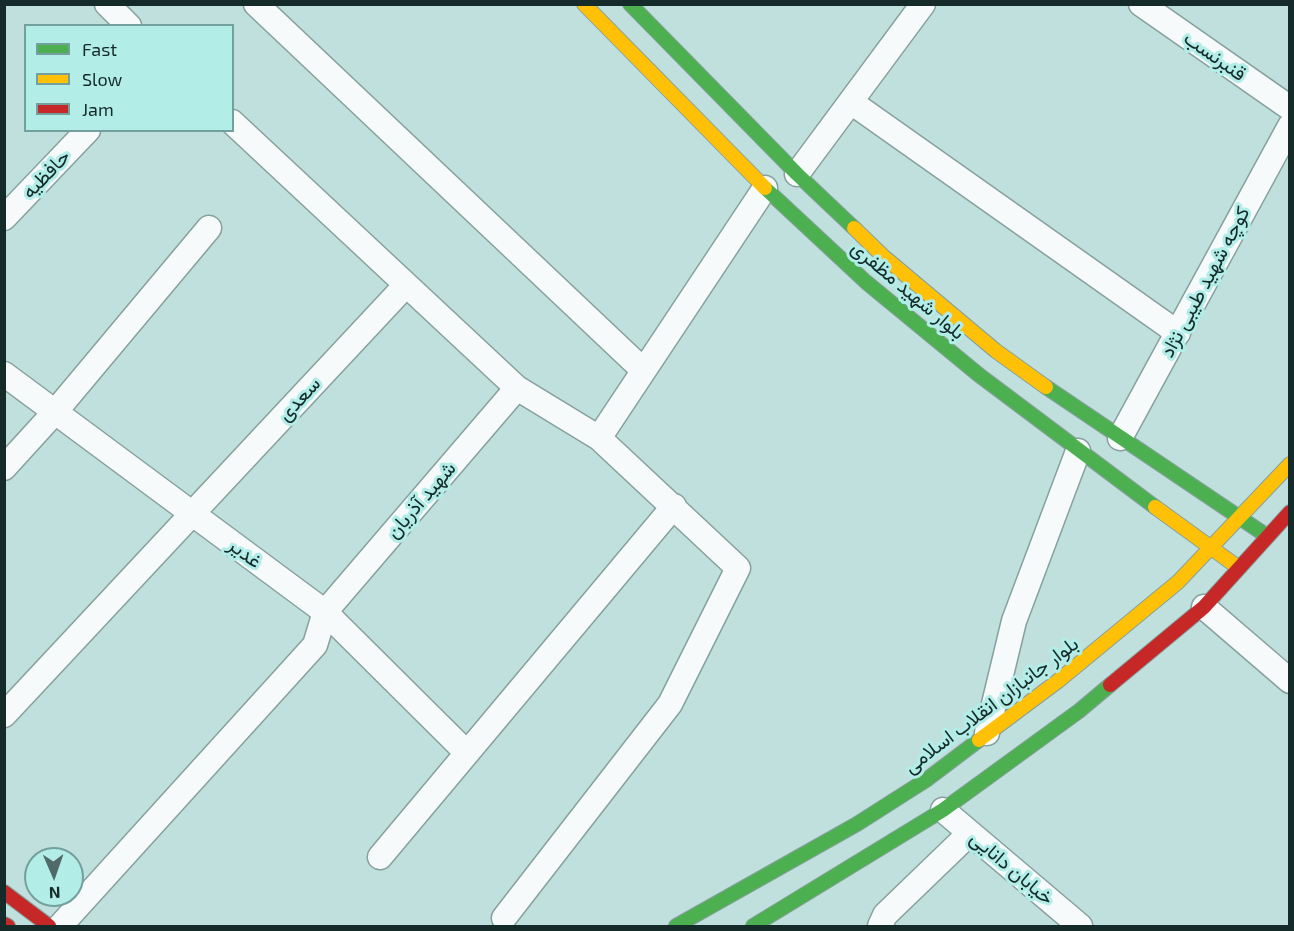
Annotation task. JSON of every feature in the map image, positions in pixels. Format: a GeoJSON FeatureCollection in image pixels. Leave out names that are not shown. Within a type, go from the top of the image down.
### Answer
{"type":"FeatureCollection","features":[{"type":"Feature","properties":{"kind":"main road","name":"بلوار شهید مظفری"},"geometry":{"type":"LineString","coordinates":[[584,4],[765,188],[866,282],[979,375],[1078,451],[1239,568]]}},
{"type":"Feature","properties":{"kind":"main road","name":"بلوار شهید مظفری"},"geometry":{"type":"LineString","coordinates":[[630,4],[797,174],[884,257],[996,351],[1120,438],[1267,536]]}},
{"type":"Feature","properties":{"kind":"main road","name":"بلوار جانبازان انقلاب اسلامی"},"geometry":{"type":"LineString","coordinates":[[676,927],[867,818],[926,780],[1058,681],[1178,582],[1290,464]]}},
{"type":"Feature","properties":{"kind":"main road"},"geometry":{"type":"LineString","coordinates":[[753,927],[943,810],[1079,711],[1204,607],[1290,512]]}},
{"type":"Feature","properties":{"kind":"main road"},"geometry":{"type":"LineString","coordinates":[[4,892],[49,927]]}},
{"type":"Feature","properties":{"kind":"street"},"geometry":{"type":"LineString","coordinates":[[107,4],[127,24]]}},
{"type":"Feature","properties":{"kind":"street"},"geometry":{"type":"LineString","coordinates":[[256,4],[643,370]]}},
{"type":"Feature","properties":{"kind":"street"},"geometry":{"type":"LineString","coordinates":[[797,174],[924,4]]}},
{"type":"Feature","properties":{"kind":"street","name":"قنبرنسب"},"geometry":{"type":"LineString","coordinates":[[1140,4],[1290,108]]}},
{"type":"Feature","properties":{"kind":"street"},"geometry":{"type":"LineString","coordinates":[[851,102],[1178,333]]}},
{"type":"Feature","properties":{"kind":"street"},"geometry":{"type":"LineString","coordinates":[[234,124],[518,388],[599,438],[738,568],[670,704],[504,918]]}},
{"type":"Feature","properties":{"kind":"street","name":"کوچه شهید طیبی نژاد"},"geometry":{"type":"LineString","coordinates":[[1120,438],[1290,126]]}},
{"type":"Feature","properties":{"kind":"street","name":"حافظیه"},"geometry":{"type":"LineString","coordinates":[[4,218],[86,132]]}},
{"type":"Feature","properties":{"kind":"street"},"geometry":{"type":"LineString","coordinates":[[599,438],[765,188]]}},
{"type":"Feature","properties":{"kind":"street"},"geometry":{"type":"LineString","coordinates":[[4,468],[209,228]]}},
{"type":"Feature","properties":{"kind":"street","name":"سعدی"},"geometry":{"type":"LineString","coordinates":[[4,715],[406,285]]}},
{"type":"Feature","properties":{"kind":"street","name":"غدیر"},"geometry":{"type":"LineString","coordinates":[[4,374],[325,612],[467,753]]}},
{"type":"Feature","properties":{"kind":"street","name":"شهید آذریان"},"geometry":{"type":"LineString","coordinates":[[325,612],[518,388]]}},
{"type":"Feature","properties":{"kind":"street"},"geometry":{"type":"LineString","coordinates":[[987,733],[1014,621],[1078,451]]}},
{"type":"Feature","properties":{"kind":"street"},"geometry":{"type":"LineString","coordinates":[[380,857],[674,506]]}},
{"type":"Feature","properties":{"kind":"street"},"geometry":{"type":"LineString","coordinates":[[1204,607],[1290,681]]}},
{"type":"Feature","properties":{"kind":"street"},"geometry":{"type":"LineString","coordinates":[[60,927],[315,645],[325,612]]}},
{"type":"Feature","properties":{"kind":"street","name":"خیابان دانایی"},"geometry":{"type":"LineString","coordinates":[[943,810],[1080,927]]}},
{"type":"Feature","properties":{"kind":"street"},"geometry":{"type":"LineString","coordinates":[[880,927],[885,915],[970,833]]}},
{"type":"Feature","properties":{"kind":"traffic: fast"},"geometry":{"type":"LineString","coordinates":[[630,4],[797,174],[854,228]]}},
{"type":"Feature","properties":{"kind":"traffic: fast"},"geometry":{"type":"LineString","coordinates":[[765,188],[866,282],[979,375],[1155,507]]}},
{"type":"Feature","properties":{"kind":"traffic: fast"},"geometry":{"type":"LineString","coordinates":[[1046,387],[1267,536]]}},
{"type":"Feature","properties":{"kind":"traffic: fast"},"geometry":{"type":"LineString","coordinates":[[753,926],[943,810],[1079,711],[1110,685]]}},
{"type":"Feature","properties":{"kind":"traffic: fast"},"geometry":{"type":"LineString","coordinates":[[676,926],[857,824],[926,780],[979,740]]}},
{"type":"Feature","properties":{"kind":"traffic: slow"},"geometry":{"type":"LineString","coordinates":[[584,4],[765,188]]}},
{"type":"Feature","properties":{"kind":"traffic: slow"},"geometry":{"type":"LineString","coordinates":[[854,228],[884,257],[996,351],[1046,387]]}},
{"type":"Feature","properties":{"kind":"traffic: slow"},"geometry":{"type":"LineString","coordinates":[[979,740],[1058,681],[1178,582],[1290,464]]}},
{"type":"Feature","properties":{"kind":"traffic: slow"},"geometry":{"type":"LineString","coordinates":[[1155,507],[1239,568]]}},
{"type":"Feature","properties":{"kind":"traffic: jam"},"geometry":{"type":"LineString","coordinates":[[1110,685],[1204,607],[1290,512]]}},
{"type":"Feature","properties":{"kind":"traffic: jam"},"geometry":{"type":"LineString","coordinates":[[4,892],[49,926]]}},
{"type":"Feature","properties":{"kind":"traffic: jam"},"geometry":{"type":"LineString","coordinates":[[4,924],[8,926]]}}]}
